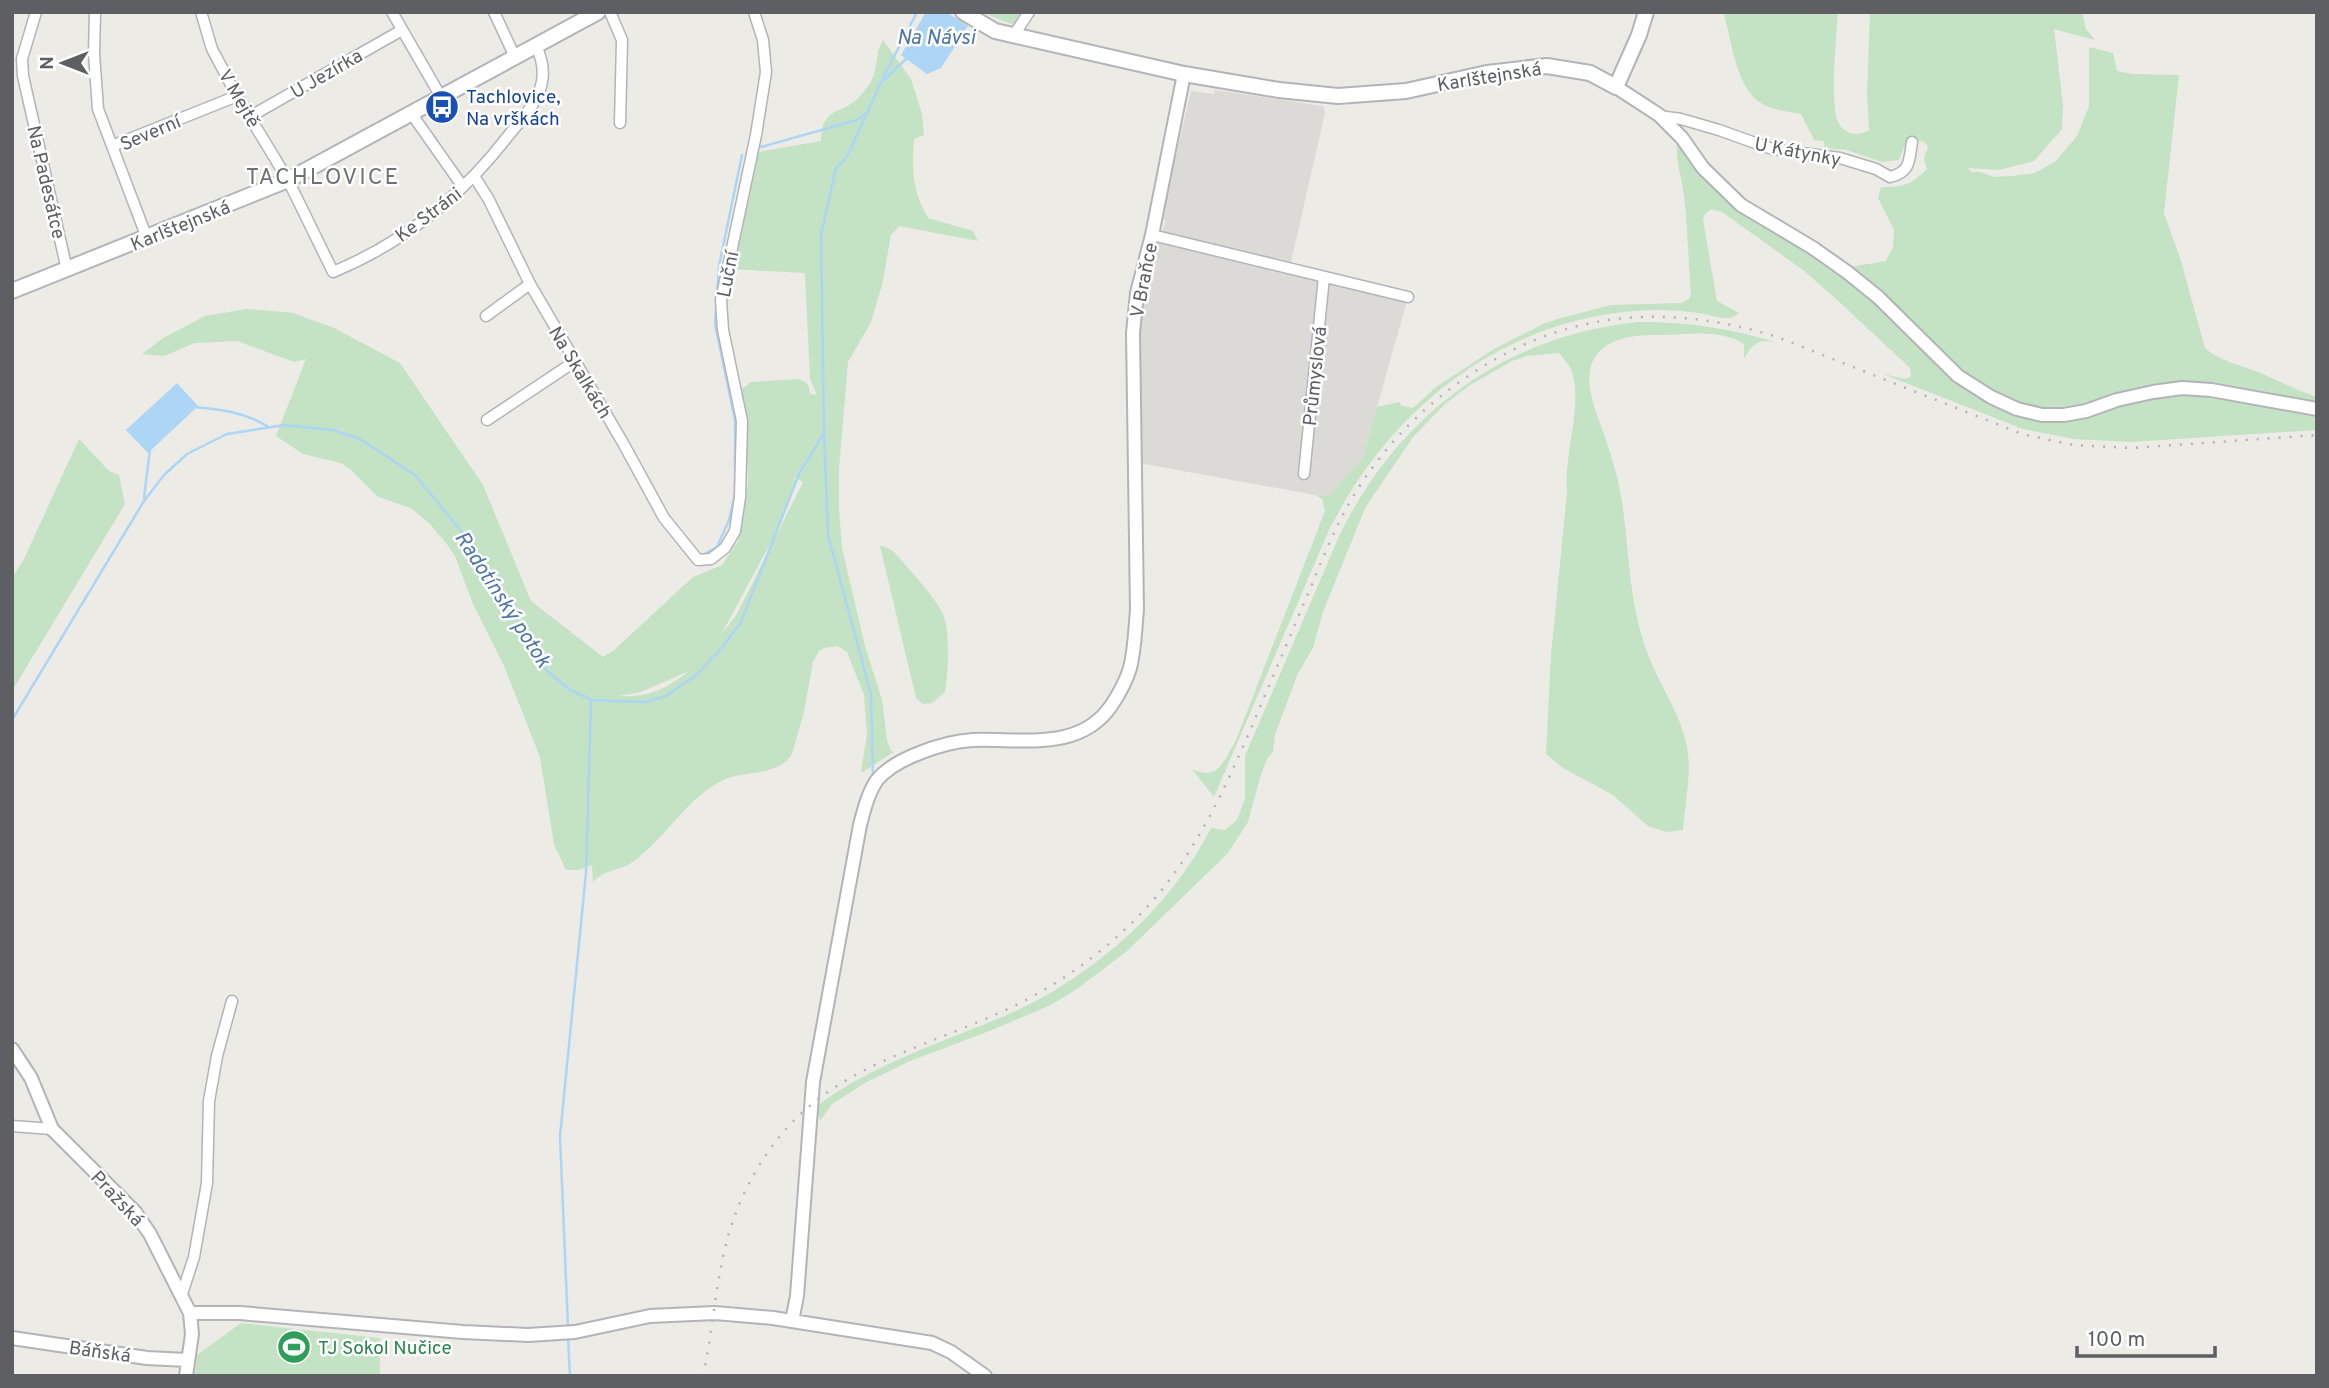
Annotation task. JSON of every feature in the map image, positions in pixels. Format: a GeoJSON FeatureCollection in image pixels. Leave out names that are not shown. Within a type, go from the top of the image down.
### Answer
{"type":"FeatureCollection","features":[{"type":"Feature","properties":{"kind":"main road","name":"Karlštejnská"},"geometry":{"type":"LineString","coordinates":[[963,12],[995,31],[1184,74],[1279,90],[1338,96],[1406,91],[1487,73],[1547,66],[1590,73],[1616,87]]}},
{"type":"Feature","properties":{"kind":"main road"},"geometry":{"type":"LineString","coordinates":[[1616,87],[1646,12]]}},
{"type":"Feature","properties":{"kind":"main road","name":"Karlštejnská"},"geometry":{"type":"LineString","coordinates":[[12,291],[288,180],[593,14]]}},
{"type":"Feature","properties":{"kind":"street","name":"Na Padesátce"},"geometry":{"type":"LineString","coordinates":[[36,12],[22,59],[23,76],[61,272]]}},
{"type":"Feature","properties":{"kind":"street"},"geometry":{"type":"LineString","coordinates":[[95,12],[94,54],[98,109],[112,146]]}},
{"type":"Feature","properties":{"kind":"street","name":"V Mejtě"},"geometry":{"type":"LineString","coordinates":[[201,12],[212,49],[288,180]]}},
{"type":"Feature","properties":{"kind":"street"},"geometry":{"type":"LineString","coordinates":[[392,12],[441,97]]}},
{"type":"Feature","properties":{"kind":"street"},"geometry":{"type":"LineString","coordinates":[[494,12],[515,57]]}},
{"type":"Feature","properties":{"kind":"street"},"geometry":{"type":"LineString","coordinates":[[610,12],[622,40],[620,123]]}},
{"type":"Feature","properties":{"kind":"street","name":"Luční"},"geometry":{"type":"LineString","coordinates":[[698,560],[711,559],[725,548],[735,531],[740,497],[742,421],[723,330],[721,300],[757,135],[766,72],[763,40],[754,12]]}},
{"type":"Feature","properties":{"kind":"street"},"geometry":{"type":"LineString","coordinates":[[1014,35],[1029,12]]}},
{"type":"Feature","properties":{"kind":"street","name":"U Jezírka"},"geometry":{"type":"LineString","coordinates":[[251,116],[402,30]]}},
{"type":"Feature","properties":{"kind":"street","name":"Ke Stráni"},"geometry":{"type":"LineString","coordinates":[[288,180],[333,272],[363,260],[422,222],[486,166],[539,97],[543,64],[536,46]]}},
{"type":"Feature","properties":{"kind":"street","name":"V Braňce"},"geometry":{"type":"LineString","coordinates":[[792,1321],[798,1283],[813,1082],[866,804],[876,782],[886,771],[904,759],[970,740],[1055,740],[1077,734],[1093,726],[1106,713],[1121,691],[1130,668],[1137,610],[1133,333],[1137,293],[1152,235],[1184,74]]}},
{"type":"Feature","properties":{"kind":"street","name":"Karlštejnská"},"geometry":{"type":"LineString","coordinates":[[1616,87],[1659,116],[1682,138],[1703,168],[1741,205],[1813,248],[1847,272],[1878,297],[1958,376],[1991,397],[2017,409],[2042,415],[2064,415],[2087,411],[2117,400],[2182,388],[2211,390],[2317,409]]}},
{"type":"Feature","properties":{"kind":"street","name":"Severní"},"geometry":{"type":"LineString","coordinates":[[147,238],[112,146],[237,96]]}},
{"type":"Feature","properties":{"kind":"street"},"geometry":{"type":"LineString","coordinates":[[411,113],[463,187]]}},
{"type":"Feature","properties":{"kind":"street","name":"U Kátynky"},"geometry":{"type":"LineString","coordinates":[[1659,116],[1707,126],[1772,149],[1839,158],[1876,169],[1890,177],[1902,174],[1909,164],[1912,142]]}},
{"type":"Feature","properties":{"kind":"street","name":"Na Skalkách"},"geometry":{"type":"LineString","coordinates":[[474,176],[489,200],[530,284],[664,518],[698,560]]}},
{"type":"Feature","properties":{"kind":"street"},"geometry":{"type":"LineString","coordinates":[[1152,235],[1408,297]]}},
{"type":"Feature","properties":{"kind":"street","name":"Průmyslová"},"geometry":{"type":"LineString","coordinates":[[1304,474],[1324,277]]}},
{"type":"Feature","properties":{"kind":"street"},"geometry":{"type":"LineString","coordinates":[[486,316],[530,284]]}},
{"type":"Feature","properties":{"kind":"street"},"geometry":{"type":"LineString","coordinates":[[487,421],[574,362]]}},
{"type":"Feature","properties":{"kind":"street"},"geometry":{"type":"LineString","coordinates":[[182,1294],[194,1257],[205,1195],[209,1101],[217,1056],[232,1001]]}},
{"type":"Feature","properties":{"kind":"street","name":"Pražská"},"geometry":{"type":"LineString","coordinates":[[12,1049],[31,1078],[52,1129],[135,1212],[182,1294],[190,1313],[192,1334],[186,1376]]}},
{"type":"Feature","properties":{"kind":"street"},"geometry":{"type":"LineString","coordinates":[[12,1126],[52,1129]]}},
{"type":"Feature","properties":{"kind":"street"},"geometry":{"type":"LineString","coordinates":[[190,1313],[240,1313],[527,1335],[569,1333],[627,1320],[691,1313],[752,1316],[932,1343],[951,1352],[985,1376]]}},
{"type":"Feature","properties":{"kind":"street","name":"Báňská"},"geometry":{"type":"LineString","coordinates":[[12,1338],[147,1358],[187,1360]]}},
{"type":"Feature","properties":{"kind":"shaded area"},"geometry":{"type":"Polygon","coordinates":[[[1215,90],[1323,106],[1325,113],[1291,262],[1162,232],[1166,220],[1161,219],[1191,91],[1214,94],[1215,90]]]}},
{"type":"Feature","properties":{"kind":"shaded area"},"geometry":{"type":"Polygon","coordinates":[[[1152,235],[1408,297],[1363,457],[1329,496],[1134,462],[1133,333],[1152,235]]]}},
{"type":"Feature","properties":{"kind":"green space"},"geometry":{"type":"Polygon","coordinates":[[[981,12],[1021,12],[1014,25],[981,12]]]}},
{"type":"Feature","properties":{"kind":"green space"},"geometry":{"type":"Polygon","coordinates":[[[1723,12],[1838,12],[1834,78],[1836,116],[1844,130],[1859,134],[1869,130],[1867,94],[1870,12],[2082,12],[2086,29],[2095,40],[2054,29],[2063,105],[2062,129],[2034,161],[1999,170],[1968,168],[1971,172],[1995,177],[2035,173],[2056,161],[2077,136],[2089,106],[2089,47],[2113,53],[2117,71],[2179,75],[2164,213],[2181,261],[2205,348],[2226,360],[2317,397],[2317,403],[2216,385],[2180,382],[2154,385],[2067,407],[2044,407],[2021,403],[1984,386],[1958,366],[1898,308],[1850,267],[1886,261],[1893,247],[1894,230],[1878,198],[1881,187],[1907,184],[1927,169],[1924,159],[1928,146],[1923,141],[1906,142],[1899,160],[1882,162],[1847,150],[1824,148],[1824,141],[1814,140],[1801,114],[1769,107],[1758,101],[1749,91],[1737,66],[1723,12]]]}},
{"type":"Feature","properties":{"kind":"green space"},"geometry":{"type":"Polygon","coordinates":[[[883,40],[911,79],[922,114],[924,135],[914,139],[914,180],[928,218],[973,231],[978,241],[899,226],[891,235],[882,285],[871,322],[848,362],[839,469],[842,548],[865,646],[882,700],[887,740],[894,752],[861,773],[867,734],[864,695],[847,652],[838,646],[824,648],[813,662],[804,712],[792,754],[786,761],[769,770],[723,780],[710,788],[643,854],[593,882],[592,865],[578,870],[566,870],[554,844],[540,757],[504,666],[473,604],[455,556],[446,543],[429,523],[411,508],[378,497],[341,463],[303,454],[276,436],[306,359],[294,362],[237,341],[195,343],[164,356],[142,354],[163,338],[205,316],[247,309],[293,313],[334,328],[400,363],[483,485],[531,601],[603,657],[613,651],[693,577],[722,565],[738,541],[748,483],[746,424],[739,391],[751,382],[799,379],[808,384],[810,394],[817,395],[810,379],[805,273],[729,269],[758,152],[821,141],[825,121],[854,101],[869,84],[875,72],[883,40]],[[795,477],[795,486],[771,542],[721,635],[737,614],[803,482],[795,477]],[[689,671],[641,692],[619,696],[656,691],[689,671]]]}},
{"type":"Feature","properties":{"kind":"green space"},"geometry":{"type":"Polygon","coordinates":[[[1677,142],[1698,172],[1737,210],[1809,253],[1843,277],[1874,301],[1954,381],[1988,403],[2015,415],[2041,421],[2065,421],[2154,398],[2182,394],[2210,396],[2317,416],[2317,430],[2131,442],[2074,439],[2023,429],[1883,374],[1905,379],[1911,376],[1910,368],[1803,270],[1722,212],[1711,209],[1703,220],[1717,301],[1739,313],[1732,318],[1726,318],[1682,311],[1634,311],[1585,319],[1538,333],[1494,353],[1453,380],[1416,411],[1383,447],[1354,487],[1329,530],[1214,797],[1192,769],[1209,773],[1215,771],[1236,740],[1325,511],[1322,499],[1315,495],[1329,496],[1363,457],[1377,407],[1399,402],[1402,406],[1413,408],[1436,387],[1494,349],[1543,324],[1611,305],[1681,303],[1689,299],[1691,294],[1686,220],[1677,142]]]}},
{"type":"Feature","properties":{"kind":"green space"},"geometry":{"type":"Polygon","coordinates":[[[1639,322],[1709,327],[1778,343],[1757,343],[1744,359],[1744,344],[1715,334],[1632,337],[1604,347],[1597,354],[1590,372],[1593,402],[1621,494],[1632,591],[1639,626],[1687,746],[1688,777],[1683,830],[1666,832],[1648,826],[1613,795],[1563,768],[1546,754],[1551,655],[1575,409],[1574,379],[1569,366],[1559,353],[1527,356],[1512,361],[1470,385],[1445,404],[1413,437],[1365,508],[1323,612],[1313,648],[1298,673],[1275,735],[1273,752],[1267,759],[1260,778],[1248,822],[1228,853],[1127,951],[1077,989],[1051,1005],[910,1061],[865,1083],[832,1104],[820,1121],[817,1106],[839,1091],[886,1065],[1040,999],[1098,961],[1151,913],[1194,858],[1211,828],[1225,830],[1237,820],[1245,799],[1245,756],[1340,534],[1364,491],[1393,452],[1425,418],[1461,388],[1501,363],[1544,344],[1590,330],[1639,322]]]}},
{"type":"Feature","properties":{"kind":"green space"},"geometry":{"type":"Polygon","coordinates":[[[79,439],[109,471],[119,475],[125,504],[12,691],[12,578],[24,559],[79,439]]]}},
{"type":"Feature","properties":{"kind":"green space"},"geometry":{"type":"Polygon","coordinates":[[[880,546],[893,551],[900,558],[935,600],[945,620],[948,651],[945,692],[932,703],[923,704],[916,698],[880,546]]]}},
{"type":"Feature","properties":{"kind":"green space","name":"TJ Sokol Nučice"},"geometry":{"type":"Polygon","coordinates":[[[241,1323],[380,1338],[380,1376],[195,1376],[197,1355],[241,1323]]]}},
{"type":"Feature","properties":{"kind":"water","name":"Na Návsi"},"geometry":{"type":"Polygon","coordinates":[[[926,12],[946,12],[968,26],[941,68],[927,74],[901,55],[926,12]]]}},
{"type":"Feature","properties":{"kind":"water"},"geometry":{"type":"Polygon","coordinates":[[[177,383],[198,406],[148,453],[126,430],[177,383]]]}},
{"type":"Feature","properties":{"kind":"waterway","name":"Radotínský potok"},"geometry":{"type":"LineString","coordinates":[[12,720],[144,501],[164,475],[187,454],[227,434],[284,425],[333,430],[360,439],[415,475],[476,549],[545,669],[570,690],[592,700],[646,702],[666,696],[696,675],[722,648],[741,622],[799,474],[824,433],[821,235],[836,168],[847,157],[917,12]]}},
{"type":"Feature","properties":{"kind":"waterway"},"geometry":{"type":"LineString","coordinates":[[884,80],[907,58]]}},
{"type":"Feature","properties":{"kind":"waterway"},"geometry":{"type":"LineString","coordinates":[[761,147],[857,120],[864,114]]}},
{"type":"Feature","properties":{"kind":"waterway"},"geometry":{"type":"LineString","coordinates":[[704,554],[717,547],[729,520],[735,494],[735,420],[715,324],[719,266],[742,155]]}},
{"type":"Feature","properties":{"kind":"waterway"},"geometry":{"type":"LineString","coordinates":[[193,407],[240,414],[267,426]]}},
{"type":"Feature","properties":{"kind":"waterway"},"geometry":{"type":"LineString","coordinates":[[824,433],[828,535],[871,694],[873,777]]}},
{"type":"Feature","properties":{"kind":"waterway"},"geometry":{"type":"LineString","coordinates":[[144,498],[150,449]]}},
{"type":"Feature","properties":{"kind":"waterway"},"geometry":{"type":"LineString","coordinates":[[568,1327],[560,1136],[586,873],[591,702]]}},
{"type":"Feature","properties":{"kind":"waterway"},"geometry":{"type":"LineString","coordinates":[[568,1337],[570,1376]]}},
{"type":"Feature","properties":{"kind":"railway"},"geometry":{"type":"LineString","coordinates":[[703,1376],[722,1263],[733,1219],[765,1156],[792,1122],[822,1096],[855,1075],[890,1058],[1010,1008],[1048,987],[1102,950],[1149,905],[1182,862],[1222,793],[1328,546],[1356,491],[1380,457],[1415,419],[1455,385],[1498,358],[1553,333],[1585,324],[1649,317],[1682,318],[1715,322],[1780,338],[2022,434],[2073,445],[2131,448],[2317,435]]}},
{"type":"Feature","properties":{"kind":"place","name":"Tachlovice, Na vrškách"},"geometry":{"type":"Point","coordinates":[442,107]}},
{"type":"Feature","properties":{"kind":"place","name":"TJ Sokol Nučice"},"geometry":{"type":"Point","coordinates":[294,1347]}},
{"type":"Feature","properties":{"kind":"district","name":"TACHLOVICE"},"geometry":{"type":"Point","coordinates":[323,176]}}]}
